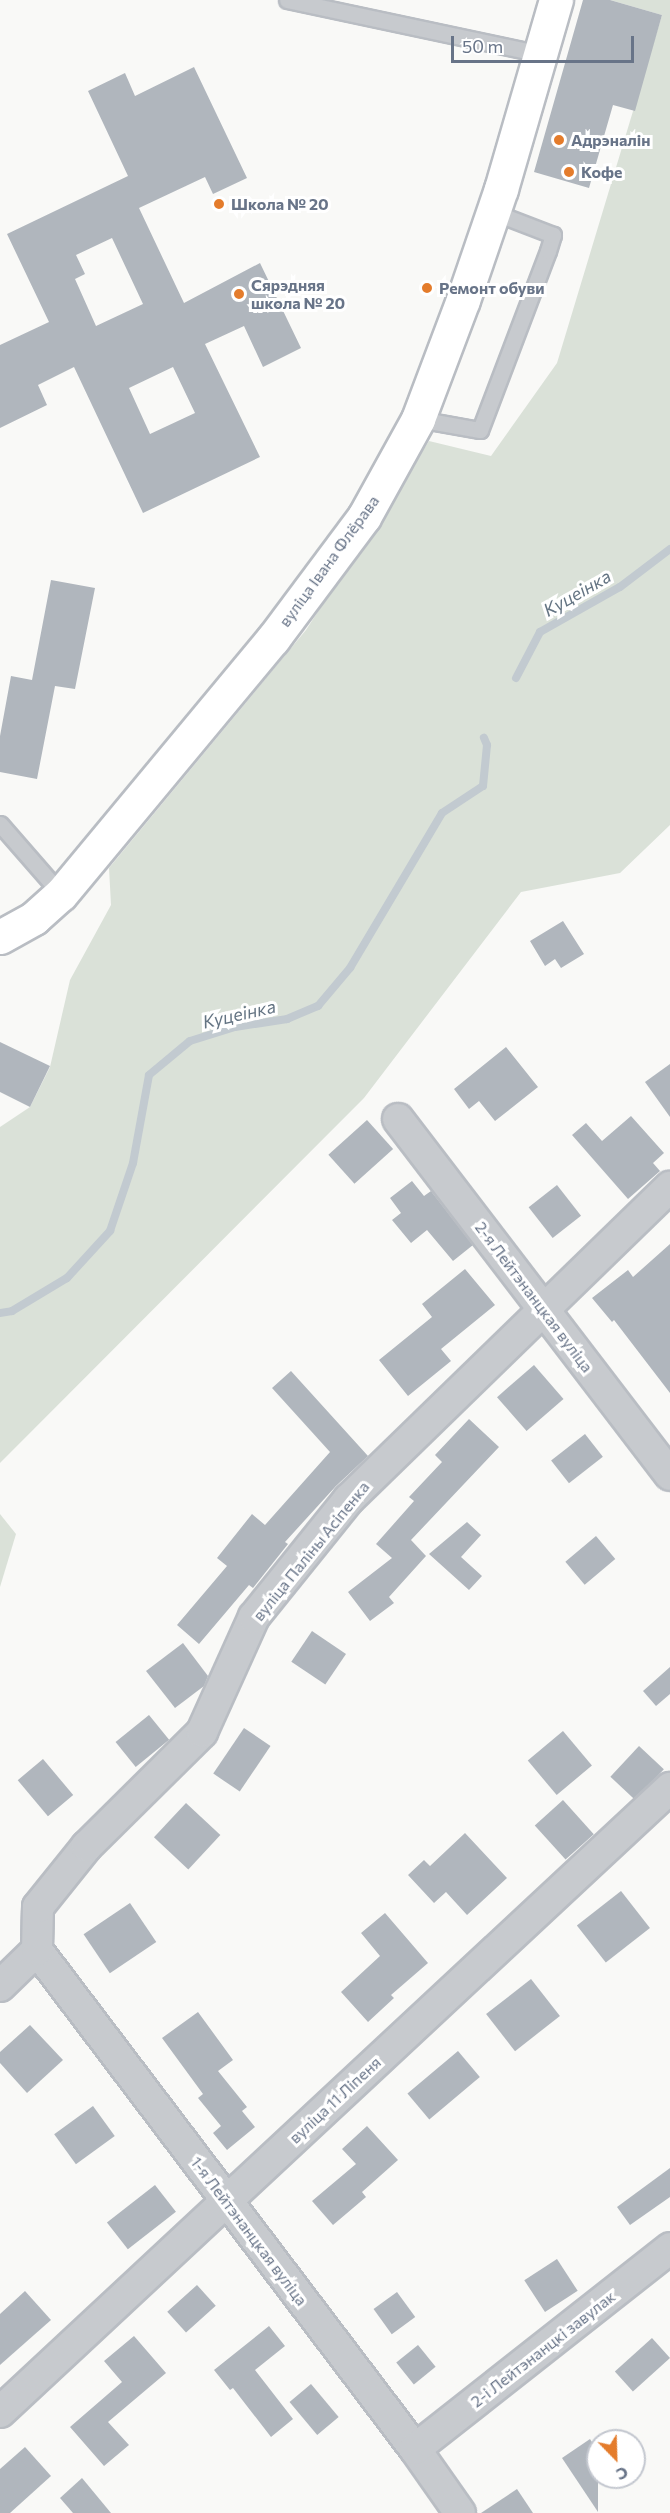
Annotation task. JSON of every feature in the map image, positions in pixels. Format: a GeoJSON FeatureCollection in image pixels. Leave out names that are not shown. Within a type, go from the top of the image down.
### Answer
{"type":"FeatureCollection","features":[{"type":"Feature","properties":{"kind":"street","name":"вуліца Івана Флёрава"},"geometry":{"type":"LineString","coordinates":[[0,937],[34,918],[61,894],[301,601],[364,517],[418,419],[493,212],[556,0]]}},
{"type":"Feature","properties":{"kind":"street","name":"2-я Лейтэнанцкая вуліца"},"geometry":{"type":"LineString","coordinates":[[398,1119],[670,1475]]}},
{"type":"Feature","properties":{"kind":"street","name":"вуліца Паліны Асіпенка"},"geometry":{"type":"LineString","coordinates":[[37,1950],[38,1907],[87,1846],[202,1732],[254,1617],[349,1499],[670,1187]]}},
{"type":"Feature","properties":{"kind":"street","name":"вуліца 11 Ліпеня"},"geometry":{"type":"LineString","coordinates":[[0,2412],[670,1788]]}},
{"type":"Feature","properties":{"kind":"street"},"geometry":{"type":"LineString","coordinates":[[0,1986],[37,1950]]}},
{"type":"Feature","properties":{"kind":"street","name":"1-я Лейтэнанцкая вуліца"},"geometry":{"type":"LineString","coordinates":[[37,1950],[415,2449],[460,2513]]}},
{"type":"Feature","properties":{"kind":"street","name":"2-і Лейтэнанцкі завулак"},"geometry":{"type":"LineString","coordinates":[[415,2449],[670,2248]]}},
{"type":"Feature","properties":{"kind":"lane"},"geometry":{"type":"LineString","coordinates":[[287,0],[541,54]]}},
{"type":"Feature","properties":{"kind":"lane"},"geometry":{"type":"LineString","coordinates":[[418,419],[480,430],[548,251],[553,235],[493,212]]}},
{"type":"Feature","properties":{"kind":"lane"},"geometry":{"type":"LineString","coordinates":[[0,824],[61,894]]}},
{"type":"Feature","properties":{"kind":"shaded area"},"geometry":{"type":"Polygon","coordinates":[[[610,0],[670,0],[670,825],[620,873],[521,892],[364,1098],[0,1463],[0,1127],[30,1107],[50,1067],[70,980],[111,905],[109,868],[306,630],[429,441],[491,456],[557,363],[662,15],[610,0]]]}},
{"type":"Feature","properties":{"kind":"shaded area"},"geometry":{"type":"Polygon","coordinates":[[[0,1514],[16,1534],[0,1587],[0,1514]]]}},
{"type":"Feature","properties":{"kind":"building"},"geometry":{"type":"Polygon","coordinates":[[[583,0],[610,0],[662,15],[635,111],[613,105],[589,188],[534,172],[583,0]]]}},
{"type":"Feature","properties":{"kind":"building","name":"Сярэдняя школа № 20"},"geometry":{"type":"Polygon","coordinates":[[[194,67],[247,178],[213,194],[205,177],[139,208],[184,303],[260,263],[301,348],[263,367],[244,326],[205,344],[260,457],[143,513],[74,367],[38,385],[47,405],[0,428],[0,345],[49,322],[7,234],[128,176],[88,91],[125,73],[135,96],[194,67]],[[112,238],[76,255],[85,274],[75,279],[96,326],[143,304],[112,238]],[[173,367],[129,388],[150,434],[195,413],[173,367]]]}},
{"type":"Feature","properties":{"kind":"building"},"geometry":{"type":"Polygon","coordinates":[[[51,580],[95,588],[75,689],[55,686],[37,779],[0,772],[0,736],[11,676],[32,680],[51,580]]]}},
{"type":"Feature","properties":{"kind":"building"},"geometry":{"type":"Polygon","coordinates":[[[563,921],[584,954],[561,968],[555,959],[545,966],[530,941],[563,921]]]}},
{"type":"Feature","properties":{"kind":"building"},"geometry":{"type":"Polygon","coordinates":[[[0,1042],[50,1066],[30,1107],[0,1092],[0,1042]]]}},
{"type":"Feature","properties":{"kind":"building"},"geometry":{"type":"Polygon","coordinates":[[[506,1047],[538,1087],[495,1121],[479,1101],[469,1109],[454,1089],[506,1047]]]}},
{"type":"Feature","properties":{"kind":"building"},"geometry":{"type":"Polygon","coordinates":[[[670,1064],[670,1117],[645,1082],[670,1064]]]}},
{"type":"Feature","properties":{"kind":"building"},"geometry":{"type":"Polygon","coordinates":[[[631,1116],[664,1153],[653,1163],[660,1171],[628,1199],[572,1135],[586,1123],[602,1141],[631,1116]]]}},
{"type":"Feature","properties":{"kind":"building"},"geometry":{"type":"Polygon","coordinates":[[[367,1120],[393,1149],[354,1184],[328,1155],[367,1120]]]}},
{"type":"Feature","properties":{"kind":"building"},"geometry":{"type":"Polygon","coordinates":[[[412,1181],[424,1196],[431,1191],[473,1245],[453,1261],[427,1230],[411,1243],[392,1220],[401,1213],[390,1198],[412,1181]]]}},
{"type":"Feature","properties":{"kind":"building"},"geometry":{"type":"Polygon","coordinates":[[[557,1185],[581,1216],[553,1238],[529,1207],[557,1185]]]}},
{"type":"Feature","properties":{"kind":"building"},"geometry":{"type":"Polygon","coordinates":[[[670,1244],[670,1393],[614,1320],[612,1322],[592,1298],[628,1270],[633,1277],[670,1244]]]}},
{"type":"Feature","properties":{"kind":"building"},"geometry":{"type":"Polygon","coordinates":[[[465,1269],[495,1305],[441,1349],[451,1361],[408,1396],[379,1360],[432,1317],[422,1304],[465,1269]]]}},
{"type":"Feature","properties":{"kind":"building"},"geometry":{"type":"Polygon","coordinates":[[[534,1365],[564,1399],[527,1431],[497,1397],[534,1365]]]}},
{"type":"Feature","properties":{"kind":"building"},"geometry":{"type":"Polygon","coordinates":[[[291,1371],[368,1456],[336,1486],[285,1542],[288,1544],[253,1588],[249,1585],[199,1644],[177,1625],[227,1566],[217,1558],[252,1514],[265,1525],[330,1452],[272,1388],[291,1371]]]}},
{"type":"Feature","properties":{"kind":"building"},"geometry":{"type":"Polygon","coordinates":[[[469,1419],[499,1447],[411,1540],[426,1556],[389,1597],[394,1603],[370,1621],[348,1592],[392,1558],[376,1544],[414,1501],[409,1497],[442,1462],[435,1455],[469,1419]]]}},
{"type":"Feature","properties":{"kind":"building"},"geometry":{"type":"Polygon","coordinates":[[[585,1434],[603,1457],[569,1483],[551,1460],[585,1434]]]}},
{"type":"Feature","properties":{"kind":"building"},"geometry":{"type":"Polygon","coordinates":[[[467,1522],[481,1535],[461,1557],[482,1576],[469,1590],[429,1554],[467,1522]]]}},
{"type":"Feature","properties":{"kind":"building"},"geometry":{"type":"Polygon","coordinates":[[[596,1536],[615,1559],[585,1585],[565,1562],[596,1536]]]}},
{"type":"Feature","properties":{"kind":"building"},"geometry":{"type":"Polygon","coordinates":[[[312,1631],[346,1654],[325,1685],[291,1662],[312,1631]]]}},
{"type":"Feature","properties":{"kind":"building"},"geometry":{"type":"Polygon","coordinates":[[[183,1643],[208,1676],[204,1686],[175,1708],[146,1671],[183,1643]]]}},
{"type":"Feature","properties":{"kind":"building"},"geometry":{"type":"Polygon","coordinates":[[[670,1667],[670,1694],[656,1706],[643,1691],[670,1667]]]}},
{"type":"Feature","properties":{"kind":"building"},"geometry":{"type":"Polygon","coordinates":[[[149,1715],[169,1740],[136,1767],[116,1742],[149,1715]]]}},
{"type":"Feature","properties":{"kind":"building"},"geometry":{"type":"Polygon","coordinates":[[[244,1728],[271,1746],[240,1791],[213,1774],[244,1728]]]}},
{"type":"Feature","properties":{"kind":"building"},"geometry":{"type":"Polygon","coordinates":[[[563,1731],[592,1765],[557,1795],[528,1761],[563,1731]]]}},
{"type":"Feature","properties":{"kind":"building"},"geometry":{"type":"Polygon","coordinates":[[[639,1746],[664,1769],[635,1800],[610,1777],[639,1746]]]}},
{"type":"Feature","properties":{"kind":"building"},"geometry":{"type":"Polygon","coordinates":[[[43,1759],[73,1795],[48,1816],[18,1780],[43,1759]]]}},
{"type":"Feature","properties":{"kind":"building"},"geometry":{"type":"Polygon","coordinates":[[[563,1800],[594,1834],[566,1860],[535,1825],[563,1800]]]}},
{"type":"Feature","properties":{"kind":"building"},"geometry":{"type":"Polygon","coordinates":[[[186,1803],[220,1835],[188,1869],[154,1837],[186,1803]]]}},
{"type":"Feature","properties":{"kind":"building"},"geometry":{"type":"Polygon","coordinates":[[[465,1833],[507,1878],[467,1915],[446,1892],[434,1903],[408,1875],[424,1860],[430,1866],[465,1833]]]}},
{"type":"Feature","properties":{"kind":"building"},"geometry":{"type":"Polygon","coordinates":[[[621,1891],[650,1928],[606,1963],[577,1925],[621,1891]]]}},
{"type":"Feature","properties":{"kind":"building"},"geometry":{"type":"Polygon","coordinates":[[[130,1903],[156,1942],[110,1973],[84,1934],[130,1903]]]}},
{"type":"Feature","properties":{"kind":"building"},"geometry":{"type":"Polygon","coordinates":[[[385,1913],[428,1963],[391,1995],[394,1998],[368,2022],[341,1992],[380,1956],[361,1933],[385,1913]]]}},
{"type":"Feature","properties":{"kind":"building"},"geometry":{"type":"Polygon","coordinates":[[[531,1979],[560,2016],[515,2051],[486,2014],[531,1979]]]}},
{"type":"Feature","properties":{"kind":"building"},"geometry":{"type":"Polygon","coordinates":[[[198,2012],[233,2060],[218,2071],[247,2107],[242,2111],[255,2127],[227,2150],[213,2133],[221,2126],[198,2098],[203,2094],[162,2038],[198,2012]]]}},
{"type":"Feature","properties":{"kind":"building"},"geometry":{"type":"Polygon","coordinates":[[[30,2025],[63,2060],[27,2093],[0,2063],[0,2052],[30,2025]]]}},
{"type":"Feature","properties":{"kind":"building"},"geometry":{"type":"Polygon","coordinates":[[[458,2051],[480,2077],[429,2119],[407,2093],[458,2051]]]}},
{"type":"Feature","properties":{"kind":"building"},"geometry":{"type":"Polygon","coordinates":[[[93,2106],[115,2136],[76,2164],[54,2134],[93,2106]]]}},
{"type":"Feature","properties":{"kind":"building"},"geometry":{"type":"Polygon","coordinates":[[[367,2126],[398,2160],[362,2192],[366,2197],[333,2225],[312,2201],[356,2164],[342,2149],[367,2126]]]}},
{"type":"Feature","properties":{"kind":"building"},"geometry":{"type":"Polygon","coordinates":[[[670,2168],[670,2197],[630,2225],[617,2207],[670,2168]]]}},
{"type":"Feature","properties":{"kind":"building"},"geometry":{"type":"Polygon","coordinates":[[[155,2185],[176,2212],[128,2249],[107,2223],[155,2185]]]}},
{"type":"Feature","properties":{"kind":"building"},"geometry":{"type":"Polygon","coordinates":[[[557,2259],[578,2291],[545,2312],[524,2280],[557,2259]]]}},
{"type":"Feature","properties":{"kind":"building"},"geometry":{"type":"Polygon","coordinates":[[[197,2285],[216,2306],[186,2333],[167,2312],[197,2285]]]}},
{"type":"Feature","properties":{"kind":"building"},"geometry":{"type":"Polygon","coordinates":[[[25,2291],[51,2320],[0,2365],[0,2314],[25,2291]]]}},
{"type":"Feature","properties":{"kind":"building"},"geometry":{"type":"Polygon","coordinates":[[[397,2292],[415,2317],[392,2334],[374,2309],[397,2292]]]}},
{"type":"Feature","properties":{"kind":"building"},"geometry":{"type":"Polygon","coordinates":[[[269,2326],[285,2346],[255,2370],[293,2419],[271,2437],[233,2388],[230,2390],[214,2370],[269,2326]]]}},
{"type":"Feature","properties":{"kind":"building"},"geometry":{"type":"Polygon","coordinates":[[[134,2336],[166,2373],[108,2422],[129,2445],[104,2466],[70,2427],[122,2382],[104,2361],[134,2336]]]}},
{"type":"Feature","properties":{"kind":"building"},"geometry":{"type":"Polygon","coordinates":[[[652,2338],[670,2358],[633,2392],[615,2371],[652,2338]]]}},
{"type":"Feature","properties":{"kind":"building"},"geometry":{"type":"Polygon","coordinates":[[[418,2345],[436,2367],[414,2384],[396,2363],[418,2345]]]}},
{"type":"Feature","properties":{"kind":"building"},"geometry":{"type":"Polygon","coordinates":[[[311,2384],[339,2417],[317,2435],[290,2402],[311,2384]]]}},
{"type":"Feature","properties":{"kind":"building"},"geometry":{"type":"Polygon","coordinates":[[[586,2442],[586,2489],[598,2489],[598,2512],[562,2458],[586,2442]]]}},
{"type":"Feature","properties":{"kind":"building"},"geometry":{"type":"Polygon","coordinates":[[[25,2447],[51,2476],[10,2513],[0,2513],[0,2469],[25,2447]]]}},
{"type":"Feature","properties":{"kind":"building"},"geometry":{"type":"Polygon","coordinates":[[[82,2478],[111,2513],[73,2513],[60,2498],[82,2478]]]}},
{"type":"Feature","properties":{"kind":"building"},"geometry":{"type":"Polygon","coordinates":[[[517,2489],[533,2513],[481,2513],[517,2489]]]}},
{"type":"Feature","properties":{"kind":"waterway","name":"Куцеінка"},"geometry":{"type":"LineString","coordinates":[[516,678],[540,632],[620,587],[670,549]]}},
{"type":"Feature","properties":{"kind":"waterway","name":"Куцеінка"},"geometry":{"type":"LineString","coordinates":[[0,1313],[12,1311],[67,1278],[110,1231],[133,1163],[149,1075],[190,1041],[235,1027],[287,1019],[318,1006],[350,968],[442,813],[483,786],[487,745],[484,738]]}},
{"type":"Feature","properties":{"kind":"place","name":"Адрэналін"},"geometry":{"type":"Point","coordinates":[559,140]}},
{"type":"Feature","properties":{"kind":"place","name":"Кофе"},"geometry":{"type":"Point","coordinates":[569,172]}},
{"type":"Feature","properties":{"kind":"place","name":"Школа № 20"},"geometry":{"type":"Point","coordinates":[219,204]}},
{"type":"Feature","properties":{"kind":"place","name":"Ремонт обуви"},"geometry":{"type":"Point","coordinates":[427,288]}},
{"type":"Feature","properties":{"kind":"place","name":"Сярэдняя школа № 20"},"geometry":{"type":"Point","coordinates":[239,294]}}]}
